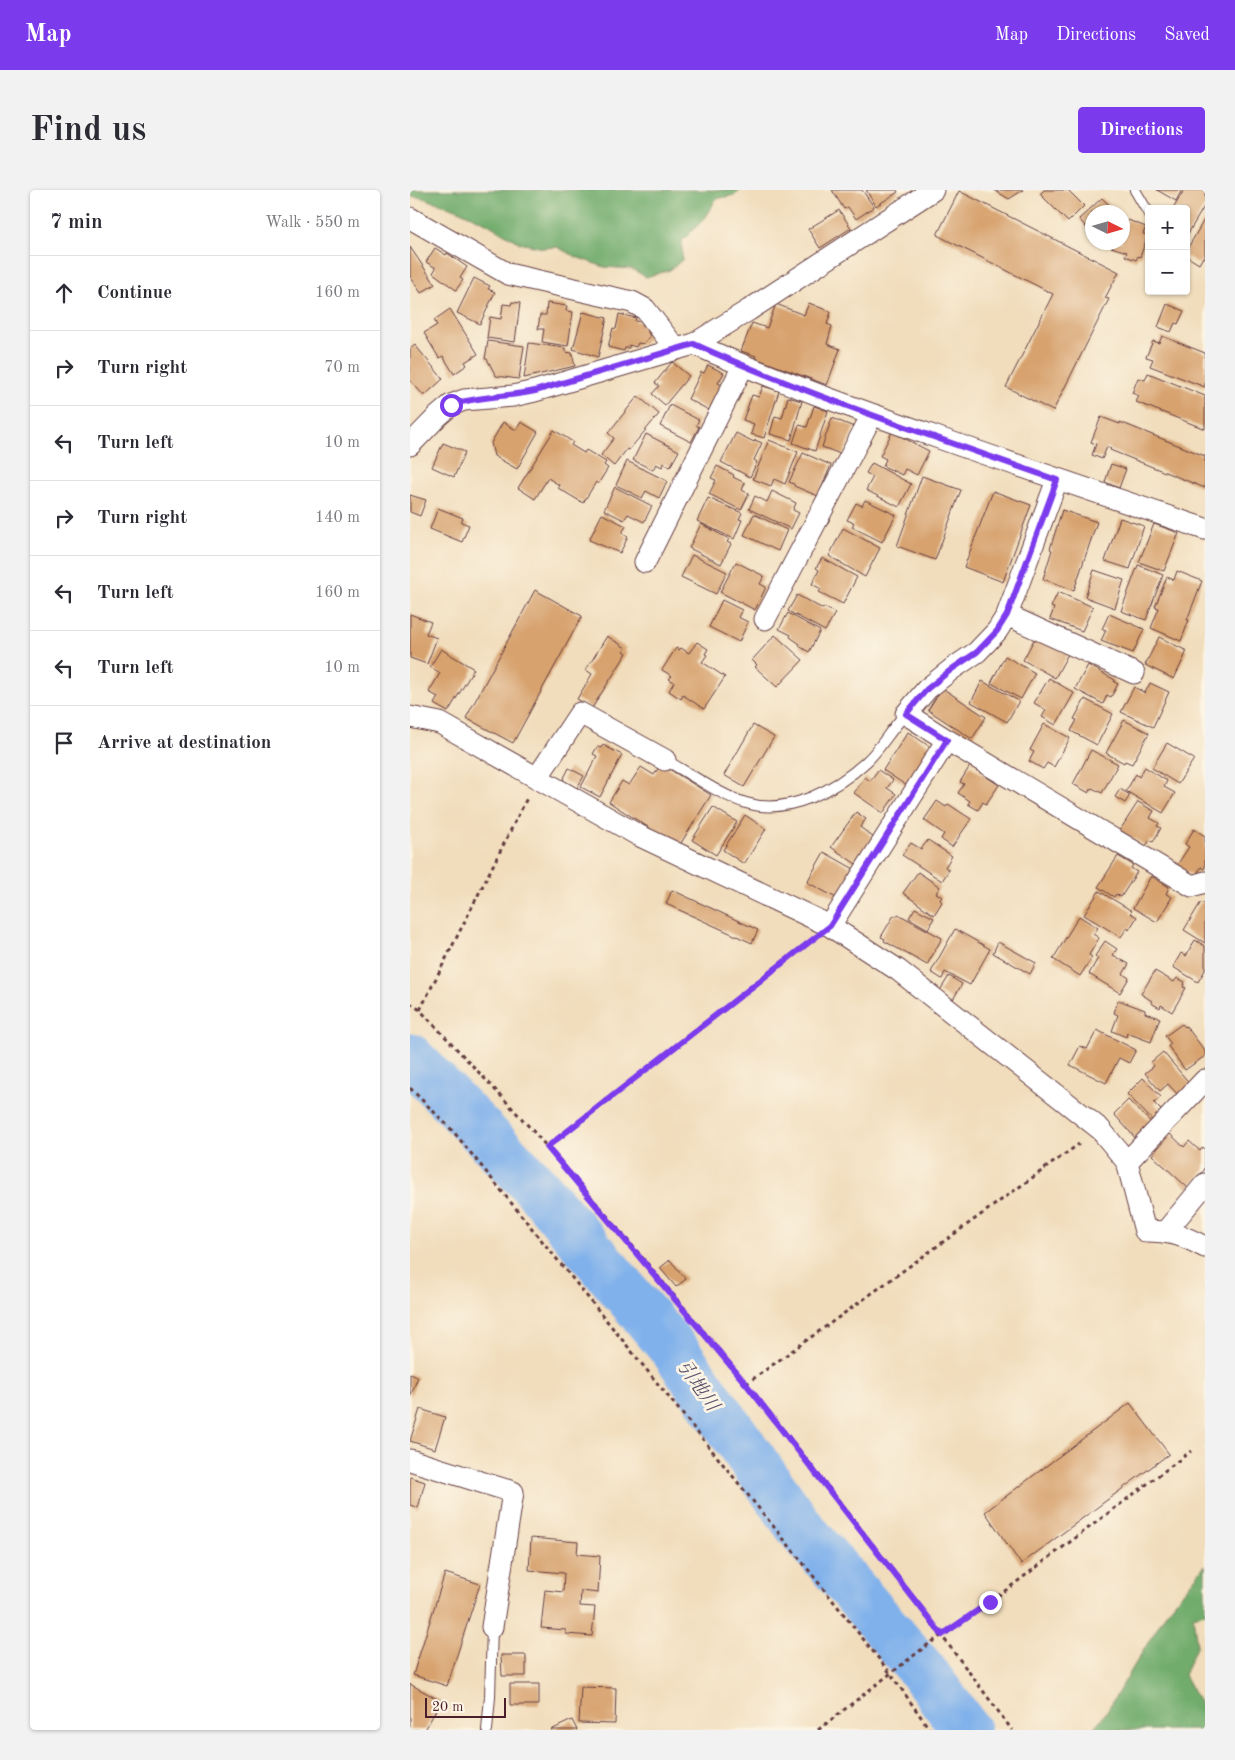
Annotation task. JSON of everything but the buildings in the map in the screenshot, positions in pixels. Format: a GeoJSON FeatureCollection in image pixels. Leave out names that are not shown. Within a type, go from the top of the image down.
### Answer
{"type":"FeatureCollection","features":[{"type":"Feature","properties":{"kind":"street"},"geometry":{"type":"LineString","coordinates":[[410,445],[451,405],[464,400],[513,396],[535,391],[685,346],[933,190]]}},
{"type":"Feature","properties":{"kind":"street"},"geometry":{"type":"LineString","coordinates":[[410,218],[508,274],[632,302],[645,309],[685,346],[872,415],[1057,480],[1205,529]]}},
{"type":"Feature","properties":{"kind":"street"},"geometry":{"type":"LineString","coordinates":[[645,562],[743,366]]}},
{"type":"Feature","properties":{"kind":"street"},"geometry":{"type":"LineString","coordinates":[[765,620],[872,415]]}},
{"type":"Feature","properties":{"kind":"street"},"geometry":{"type":"LineString","coordinates":[[1057,480],[1007,615],[997,631],[977,652],[927,689],[906,714],[1192,886],[1205,882]]}},
{"type":"Feature","properties":{"kind":"street"},"geometry":{"type":"LineString","coordinates":[[1007,615],[1134,673]]}},
{"type":"Feature","properties":{"kind":"street"},"geometry":{"type":"LineString","coordinates":[[537,778],[580,713],[665,760]]}},
{"type":"Feature","properties":{"kind":"street"},"geometry":{"type":"LineString","coordinates":[[410,717],[440,723],[638,835],[830,926],[898,970],[1100,1128],[1127,1162],[1145,1231],[1166,1231],[1188,1238],[1205,1247]]}},
{"type":"Feature","properties":{"kind":"street"},"geometry":{"type":"LineString","coordinates":[[830,926],[947,740]]}},
{"type":"Feature","properties":{"kind":"street"},"geometry":{"type":"LineString","coordinates":[[1127,1162],[1205,1080]]}},
{"type":"Feature","properties":{"kind":"street"},"geometry":{"type":"LineString","coordinates":[[1166,1231],[1205,1184]]}},
{"type":"Feature","properties":{"kind":"street"},"geometry":{"type":"LineString","coordinates":[[410,1460],[513,1492],[492,1627]]}},
{"type":"Feature","properties":{"kind":"lane"},"geometry":{"type":"LineString","coordinates":[[1135,190],[1145,207]]}},
{"type":"Feature","properties":{"kind":"lane"},"geometry":{"type":"LineString","coordinates":[[665,760],[746,804],[780,806],[812,796],[851,774],[868,760],[894,726],[906,714]]}},
{"type":"Feature","properties":{"kind":"lane"},"geometry":{"type":"LineString","coordinates":[[487,1730],[492,1627]]}},
{"type":"Feature","properties":{"kind":"path"},"geometry":{"type":"LineString","coordinates":[[420,1010],[537,778]]}},
{"type":"Feature","properties":{"kind":"path"},"geometry":{"type":"LineString","coordinates":[[547,1147],[830,926]]}},
{"type":"Feature","properties":{"kind":"path"},"geometry":{"type":"LineString","coordinates":[[410,1004],[420,1010],[547,1147],[746,1384],[942,1635],[1012,1730]]}},
{"type":"Feature","properties":{"kind":"path"},"geometry":{"type":"LineString","coordinates":[[410,1088],[453,1131],[696,1430],[892,1672],[930,1730]]}},
{"type":"Feature","properties":{"kind":"path"},"geometry":{"type":"LineString","coordinates":[[746,1384],[1100,1128]]}},
{"type":"Feature","properties":{"kind":"path"},"geometry":{"type":"LineString","coordinates":[[818,1730],[926,1646],[990,1602],[1191,1451]]}},
{"type":"Feature","properties":{"kind":"green space"},"geometry":{"type":"Polygon","coordinates":[[[410,190],[741,190],[735,195],[716,199],[706,217],[682,241],[682,260],[670,270],[646,277],[632,269],[604,267],[576,257],[557,247],[543,248],[520,243],[486,223],[456,209],[423,198],[410,196],[410,190]]]}},
{"type":"Feature","properties":{"kind":"green space"},"geometry":{"type":"Polygon","coordinates":[[[1205,1565],[1205,1613],[1193,1616],[1197,1645],[1184,1675],[1205,1712],[1205,1730],[1092,1730],[1105,1714],[1166,1613],[1205,1565]]]}},
{"type":"Feature","properties":{"kind":"waterway","name":"引地川"},"geometry":{"type":"LineString","coordinates":[[410,1058],[537,1188],[676,1352],[801,1529],[924,1673],[966,1730]]}},
{"type":"Feature","properties":{"kind":"route"},"geometry":{"type":"LineString","coordinates":[[451,405],[464,400],[513,396],[535,391],[694,344],[743,366],[872,415],[1057,480],[1007,615],[997,631],[977,652],[927,689],[906,714],[947,740],[830,926],[547,1147],[746,1384],[942,1635],[990,1602]]}}]}
